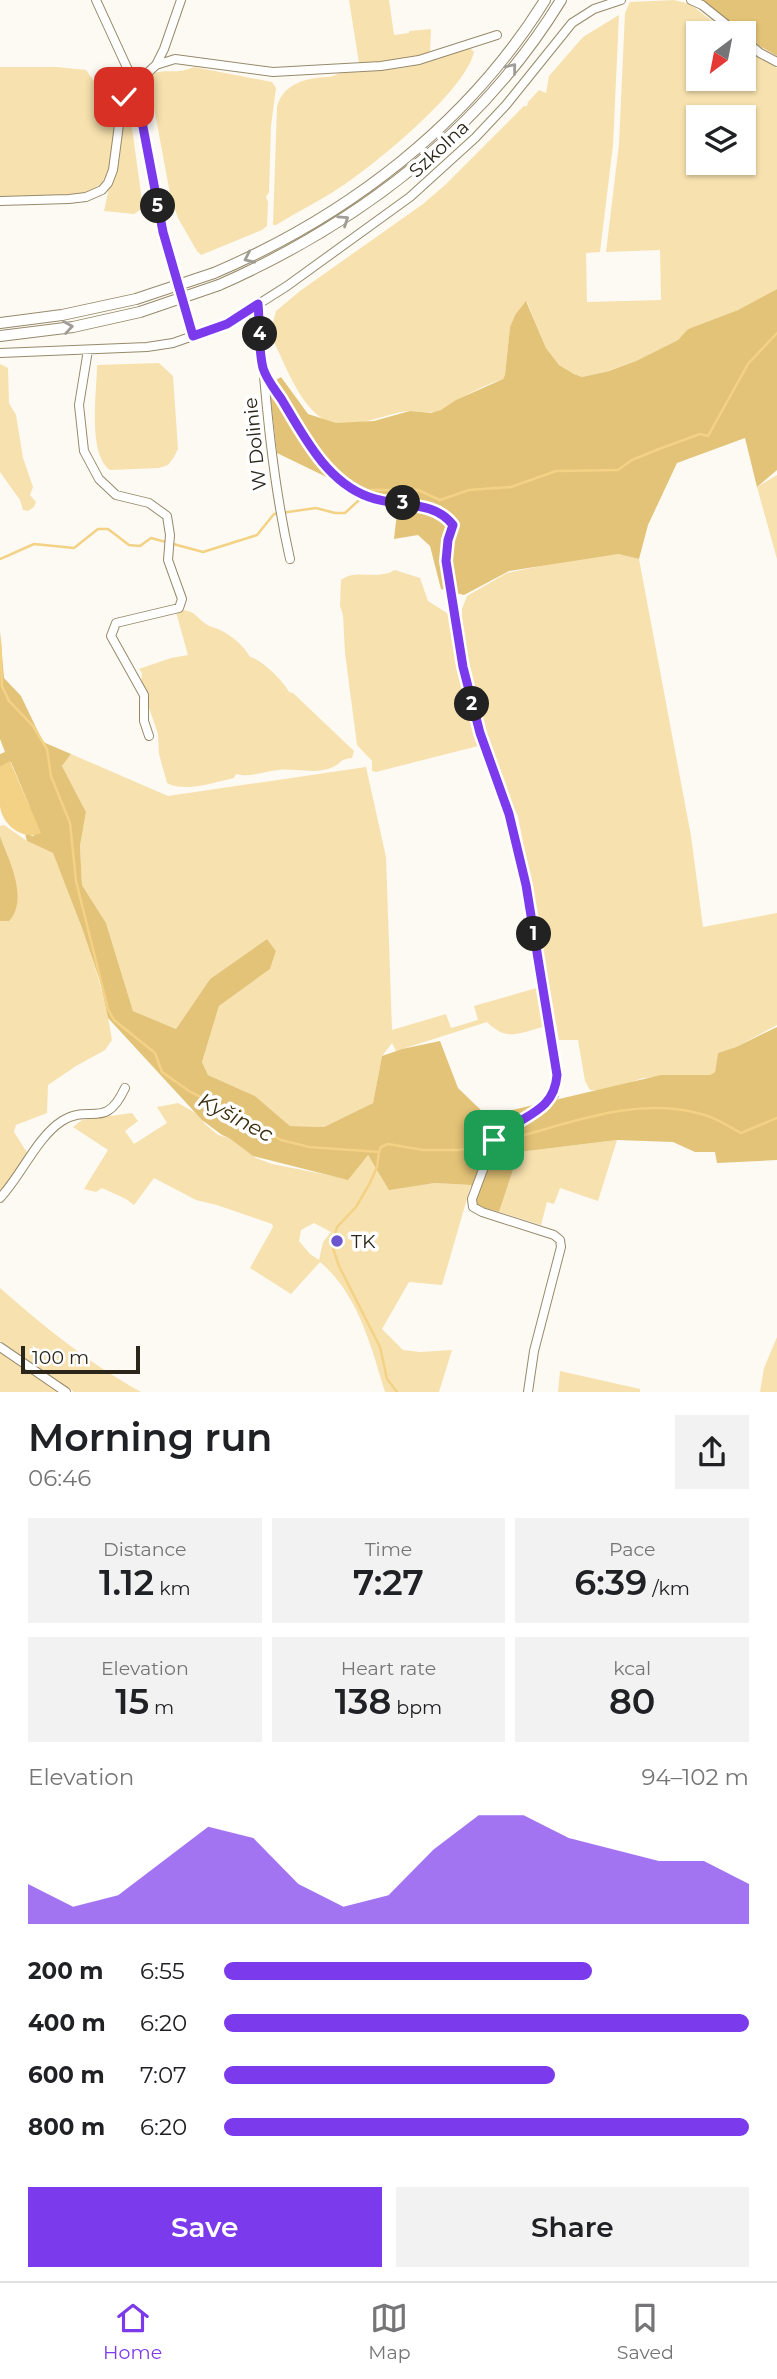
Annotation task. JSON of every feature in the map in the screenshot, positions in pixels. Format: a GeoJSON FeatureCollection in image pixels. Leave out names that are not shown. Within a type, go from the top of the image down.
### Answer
{"type":"FeatureCollection","features":[{"type":"Feature","properties":{"kind":"highway"},"geometry":{"type":"LineString","coordinates":[[0,323],[62,316],[136,299],[214,273],[258,253],[327,215],[410,154],[475,91],[545,0]]}},
{"type":"Feature","properties":{"kind":"highway"},"geometry":{"type":"LineString","coordinates":[[0,336],[73,327],[140,312],[219,285],[275,260],[330,229],[412,170],[450,136],[502,81],[561,0]]}},
{"type":"Feature","properties":{"kind":"street"},"geometry":{"type":"LineString","coordinates":[[96,0],[135,85],[163,232],[193,336]]}},
{"type":"Feature","properties":{"kind":"street"},"geometry":{"type":"LineString","coordinates":[[0,201],[69,199],[86,197],[102,190],[113,170],[121,105],[127,92],[156,65],[181,0]]}},
{"type":"Feature","properties":{"kind":"street","name":"Szkolna"},"geometry":{"type":"LineString","coordinates":[[0,353],[148,347],[227,324],[360,234],[419,189],[466,148],[506,105],[572,23],[594,9],[621,0]]}},
{"type":"Feature","properties":{"kind":"street"},"geometry":{"type":"LineString","coordinates":[[691,0],[724,21]]}},
{"type":"Feature","properties":{"kind":"street"},"geometry":{"type":"LineString","coordinates":[[156,65],[175,59],[273,72],[356,68],[419,60],[497,34]]}},
{"type":"Feature","properties":{"kind":"street"},"geometry":{"type":"LineString","coordinates":[[164,49],[175,59]]}},
{"type":"Feature","properties":{"kind":"street"},"geometry":{"type":"LineString","coordinates":[[756,50],[777,62]]}},
{"type":"Feature","properties":{"kind":"street"},"geometry":{"type":"LineString","coordinates":[[258,304],[263,369]]}},
{"type":"Feature","properties":{"kind":"street"},"geometry":{"type":"LineString","coordinates":[[88,350],[79,405],[84,451],[99,479],[116,495],[149,503],[167,516],[170,535],[167,560],[182,599],[179,608],[116,623],[111,636],[144,695],[144,721],[149,736]]}},
{"type":"Feature","properties":{"kind":"street","name":"W Dolinie"},"geometry":{"type":"LineString","coordinates":[[263,369],[307,442],[328,469],[359,492],[372,498],[429,508],[444,514],[453,525],[446,561],[463,667],[480,733],[509,814],[526,885],[546,999],[557,1083],[554,1095],[544,1106],[493,1143],[472,1199],[473,1207],[482,1212],[554,1235],[560,1240],[561,1247],[534,1351],[527,1392]]}},
{"type":"Feature","properties":{"kind":"street","name":"W Dolinie"},"geometry":{"type":"LineString","coordinates":[[263,369],[279,513],[290,559]]}},
{"type":"Feature","properties":{"kind":"street"},"geometry":{"type":"LineString","coordinates":[[0,1198],[14,1183],[43,1140],[61,1121],[73,1116],[105,1113],[114,1108],[125,1088]]}},
{"type":"Feature","properties":{"kind":"street"},"geometry":{"type":"LineString","coordinates":[[0,1347],[66,1392]]}},
{"type":"Feature","properties":{"kind":"shaded area"},"geometry":{"type":"Polygon","coordinates":[[[349,0],[389,0],[394,35],[431,29],[430,53],[404,60],[359,63],[349,0]]]}},
{"type":"Feature","properties":{"kind":"shaded area"},"geometry":{"type":"Polygon","coordinates":[[[674,0],[690,4],[712,21],[686,21],[686,91],[756,91],[756,55],[777,68],[777,289],[738,310],[688,329],[678,340],[636,361],[582,377],[559,365],[546,348],[527,302],[515,315],[510,327],[503,379],[475,390],[443,409],[429,413],[409,411],[352,424],[330,422],[320,417],[298,392],[273,340],[271,330],[276,311],[423,204],[527,106],[539,90],[546,93],[549,76],[583,37],[619,15],[613,145],[600,252],[586,253],[587,302],[661,300],[660,250],[606,252],[619,144],[625,13],[630,2],[674,0]]]}},
{"type":"Feature","properties":{"kind":"shaded area"},"geometry":{"type":"Polygon","coordinates":[[[699,0],[777,0],[777,56],[756,44],[756,21],[726,21],[699,0]]]}},
{"type":"Feature","properties":{"kind":"shaded area"},"geometry":{"type":"Polygon","coordinates":[[[469,47],[474,52],[467,69],[414,129],[349,181],[319,201],[273,225],[277,107],[290,87],[304,81],[350,71],[411,66],[469,47]]]}},
{"type":"Feature","properties":{"kind":"shaded area"},"geometry":{"type":"Polygon","coordinates":[[[0,67],[86,70],[100,95],[116,107],[110,171],[102,183],[89,192],[75,195],[0,198],[0,67]]]}},
{"type":"Feature","properties":{"kind":"shaded area"},"geometry":{"type":"Polygon","coordinates":[[[194,67],[272,82],[276,88],[271,126],[269,192],[266,197],[267,226],[201,255],[178,218],[171,199],[152,97],[146,86],[151,74],[194,67]]]}},
{"type":"Feature","properties":{"kind":"shaded area"},"geometry":{"type":"Polygon","coordinates":[[[129,106],[143,208],[134,214],[104,211],[119,162],[124,110],[129,106]]]}},
{"type":"Feature","properties":{"kind":"shaded area"},"geometry":{"type":"Polygon","coordinates":[[[777,289],[777,470],[757,487],[745,438],[677,463],[648,525],[639,559],[618,554],[509,571],[464,595],[441,589],[430,546],[418,535],[394,539],[398,504],[345,486],[277,453],[269,384],[281,377],[308,414],[336,423],[374,421],[410,411],[431,413],[503,379],[510,327],[526,301],[546,348],[559,365],[582,377],[636,361],[678,340],[688,329],[738,310],[777,289]]]}},
{"type":"Feature","properties":{"kind":"shaded area"},"geometry":{"type":"Polygon","coordinates":[[[159,363],[173,376],[178,449],[168,465],[159,468],[110,470],[98,450],[96,436],[97,365],[159,363]]]}},
{"type":"Feature","properties":{"kind":"shaded area"},"geometry":{"type":"Polygon","coordinates":[[[0,364],[8,368],[9,403],[16,415],[23,458],[33,487],[30,495],[36,502],[28,511],[23,510],[20,500],[0,472],[0,364]]]}},
{"type":"Feature","properties":{"kind":"shaded area"},"geometry":{"type":"Polygon","coordinates":[[[777,475],[777,559],[757,487],[777,475]]]}},
{"type":"Feature","properties":{"kind":"shaded area"},"geometry":{"type":"Polygon","coordinates":[[[618,554],[639,559],[691,836],[703,927],[777,913],[777,1025],[736,1047],[718,1053],[715,1072],[710,1075],[643,1078],[606,1091],[590,1090],[585,1081],[578,1040],[559,1040],[518,816],[510,802],[480,714],[462,629],[462,609],[467,596],[507,573],[595,555],[618,554]]]}},
{"type":"Feature","properties":{"kind":"shaded area"},"geometry":{"type":"Polygon","coordinates":[[[395,570],[420,578],[428,601],[450,615],[478,746],[376,772],[372,771],[372,761],[357,745],[340,606],[341,580],[353,575],[381,575],[395,570]]]}},
{"type":"Feature","properties":{"kind":"shaded area"},"geometry":{"type":"Polygon","coordinates":[[[183,610],[193,613],[208,625],[230,636],[250,657],[266,666],[289,692],[354,751],[352,758],[320,771],[286,770],[252,775],[236,774],[234,778],[192,787],[167,783],[159,754],[158,734],[141,684],[142,673],[139,669],[188,655],[176,612],[183,610]]]}},
{"type":"Feature","properties":{"kind":"shaded area"},"geometry":{"type":"Polygon","coordinates":[[[0,631],[4,678],[21,696],[43,742],[71,754],[62,766],[86,812],[80,846],[82,885],[106,923],[133,1011],[176,1029],[210,979],[267,939],[276,951],[270,969],[219,1006],[202,1062],[208,1075],[255,1096],[290,1126],[324,1127],[373,1103],[382,1056],[440,1041],[458,1088],[487,1116],[661,1075],[710,1075],[715,1072],[718,1053],[777,1027],[777,1160],[717,1163],[715,1152],[695,1152],[673,1142],[617,1140],[519,1152],[499,1212],[475,1205],[471,1185],[435,1183],[389,1190],[368,1155],[348,1180],[253,1156],[222,1135],[202,1120],[108,1018],[100,981],[53,853],[27,841],[25,834],[34,836],[29,805],[11,762],[0,767],[0,754],[5,752],[0,739],[0,631]]]}},
{"type":"Feature","properties":{"kind":"shaded area"},"geometry":{"type":"Polygon","coordinates":[[[71,754],[168,796],[366,767],[386,857],[392,1030],[446,1014],[451,1028],[478,1020],[474,1006],[540,987],[547,1026],[508,1034],[487,1022],[396,1051],[392,1043],[382,1056],[373,1103],[324,1127],[290,1126],[255,1096],[208,1075],[202,1062],[219,1006],[270,969],[276,951],[267,939],[210,979],[176,1029],[133,1011],[106,923],[82,885],[80,846],[86,812],[62,766],[71,754]]]}},
{"type":"Feature","properties":{"kind":"shaded area"},"geometry":{"type":"Polygon","coordinates":[[[10,761],[41,833],[27,835],[15,830],[2,813],[0,767],[10,761]]]}},
{"type":"Feature","properties":{"kind":"shaded area"},"geometry":{"type":"Polygon","coordinates":[[[4,825],[27,841],[53,853],[95,968],[112,1040],[105,1050],[48,1085],[47,1113],[16,1125],[14,1132],[28,1154],[0,1194],[0,921],[9,921],[8,856],[0,836],[0,826],[4,825]]]}},
{"type":"Feature","properties":{"kind":"shaded area"},"geometry":{"type":"Polygon","coordinates":[[[0,836],[17,891],[15,912],[9,921],[0,921],[0,836]]]}},
{"type":"Feature","properties":{"kind":"shaded area"},"geometry":{"type":"Polygon","coordinates":[[[178,1103],[199,1115],[218,1135],[229,1138],[256,1158],[272,1164],[348,1179],[367,1154],[390,1189],[435,1183],[471,1185],[442,1285],[409,1282],[382,1329],[403,1350],[452,1350],[439,1392],[385,1392],[354,1305],[333,1275],[320,1262],[291,1294],[250,1268],[273,1227],[272,1224],[196,1200],[154,1178],[134,1205],[102,1188],[96,1192],[84,1189],[108,1150],[73,1127],[82,1120],[132,1113],[138,1121],[125,1131],[134,1144],[167,1123],[157,1107],[178,1103]],[[314,1223],[301,1230],[299,1241],[319,1260],[323,1242],[331,1232],[314,1223]]]}},
{"type":"Feature","properties":{"kind":"shaded area"},"geometry":{"type":"Polygon","coordinates":[[[617,1140],[598,1201],[560,1188],[554,1204],[547,1202],[541,1225],[499,1212],[519,1152],[617,1140]]]}},
{"type":"Feature","properties":{"kind":"shaded area"},"geometry":{"type":"Polygon","coordinates":[[[0,1288],[68,1344],[141,1392],[74,1392],[0,1341],[0,1288]]]}},
{"type":"Feature","properties":{"kind":"shaded area"},"geometry":{"type":"Polygon","coordinates":[[[777,1337],[777,1392],[760,1392],[764,1368],[777,1337]]]}},
{"type":"Feature","properties":{"kind":"shaded area"},"geometry":{"type":"Polygon","coordinates":[[[0,1351],[60,1392],[0,1392],[0,1351]]]}},
{"type":"Feature","properties":{"kind":"shaded area"},"geometry":{"type":"Polygon","coordinates":[[[560,1371],[640,1389],[640,1392],[558,1392],[560,1371]]]}},
{"type":"Feature","properties":{"kind":"waterway"},"geometry":{"type":"LineString","coordinates":[[0,559],[34,544],[74,548],[98,529],[108,529],[129,545],[140,546],[151,538],[203,552],[257,535],[274,514],[316,508],[345,513],[370,490],[418,490],[440,500],[469,490],[511,487],[556,471],[618,470],[632,460],[659,449],[700,434],[708,436],[748,364],[777,333]]}},
{"type":"Feature","properties":{"kind":"waterway","name":"Kyšinec"},"geometry":{"type":"LineString","coordinates":[[0,641],[2,686],[9,701],[33,726],[47,749],[51,776],[70,823],[76,881],[108,1009],[114,1020],[155,1053],[162,1072],[189,1091],[281,1140],[309,1147],[379,1152],[381,1147],[388,1144],[423,1150],[459,1150],[492,1143]]}},
{"type":"Feature","properties":{"kind":"waterway","name":"Kyšinec"},"geometry":{"type":"LineString","coordinates":[[498,1142],[624,1110],[675,1109],[701,1114],[741,1133],[777,1118]]}},
{"type":"Feature","properties":{"kind":"waterway"},"geometry":{"type":"LineString","coordinates":[[379,1152],[377,1167],[370,1183],[356,1207],[337,1227],[332,1245],[339,1266],[380,1347],[387,1379],[397,1392]]}},
{"type":"Feature","properties":{"kind":"place","name":"TK"},"geometry":{"type":"Point","coordinates":[337,1241]}},
{"type":"Feature","properties":{"kind":"route"},"geometry":{"type":"LineString","coordinates":[[124,97],[135,85],[163,232],[193,336],[227,324],[258,304],[263,369],[307,442],[328,469],[343,482],[372,498],[429,508],[444,514],[453,525],[446,561],[463,667],[480,733],[509,814],[526,885],[557,1075],[554,1095],[544,1106],[494,1140]]}}]}
